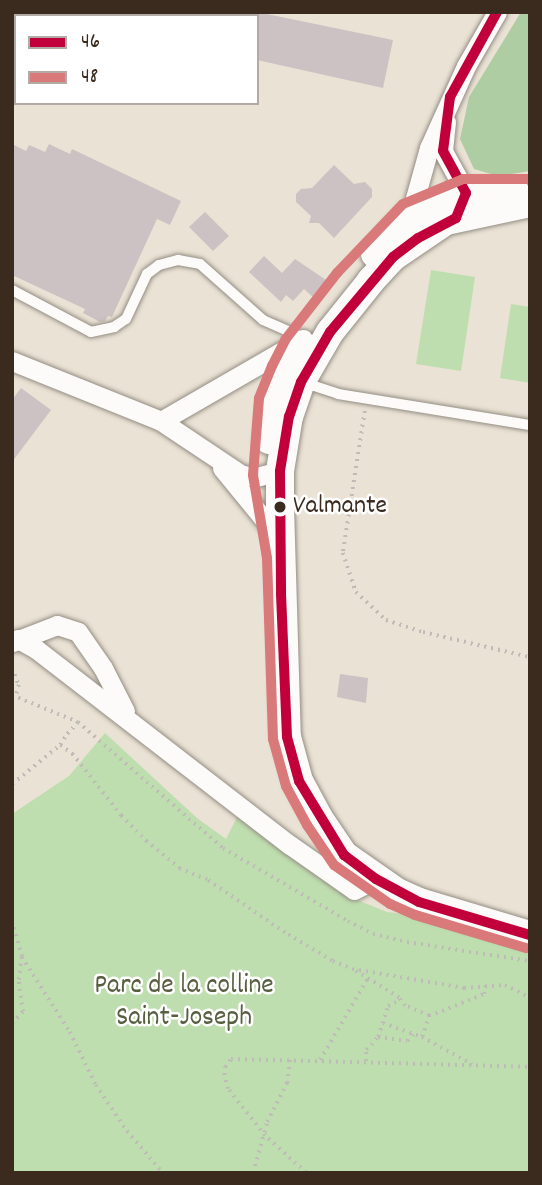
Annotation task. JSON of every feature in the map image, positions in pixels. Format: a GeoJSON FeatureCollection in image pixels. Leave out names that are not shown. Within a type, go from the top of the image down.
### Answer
{"type":"FeatureCollection","features":[{"type":"Feature","properties":{"kind":"street"},"geometry":{"type":"LineString","coordinates":[[497,12],[450,97],[429,148],[410,216],[347,283],[304,338],[273,401],[274,473],[287,737],[299,781],[344,855],[376,880],[419,902],[530,935]]}},
{"type":"Feature","properties":{"kind":"street"},"geometry":{"type":"LineString","coordinates":[[450,97],[443,150],[456,211]]}},
{"type":"Feature","properties":{"kind":"street"},"geometry":{"type":"LineString","coordinates":[[161,421],[286,379],[393,257],[456,211],[530,193]]}},
{"type":"Feature","properties":{"kind":"street"},"geometry":{"type":"LineString","coordinates":[[410,216],[530,203]]}},
{"type":"Feature","properties":{"kind":"street"},"geometry":{"type":"LineString","coordinates":[[12,361],[161,421],[242,475],[274,473]]}},
{"type":"Feature","properties":{"kind":"street"},"geometry":{"type":"LineString","coordinates":[[213,457],[278,546]]}},
{"type":"Feature","properties":{"kind":"street"},"geometry":{"type":"LineString","coordinates":[[15,641],[57,625],[78,632],[103,667],[119,704],[134,723]]}},
{"type":"Feature","properties":{"kind":"street"},"geometry":{"type":"LineString","coordinates":[[15,641],[36,649],[290,845],[355,890],[376,880]]}},
{"type":"Feature","properties":{"kind":"lane"},"geometry":{"type":"LineString","coordinates":[[12,290],[91,332],[114,327],[126,319],[147,274],[159,265],[178,260],[200,264],[263,320],[304,338]]}},
{"type":"Feature","properties":{"kind":"lane"},"geometry":{"type":"LineString","coordinates":[[286,379],[338,394],[530,425]]}},
{"type":"Feature","properties":{"kind":"path"},"geometry":{"type":"LineString","coordinates":[[367,399],[343,553],[355,592],[386,620],[423,632],[530,657]]}},
{"type":"Feature","properties":{"kind":"path"},"geometry":{"type":"LineString","coordinates":[[12,668],[19,685],[14,696],[78,722],[223,848],[348,922],[373,934],[407,942],[530,961]]}},
{"type":"Feature","properties":{"kind":"path"},"geometry":{"type":"LineString","coordinates":[[12,784],[60,745],[78,722]]}},
{"type":"Feature","properties":{"kind":"path"},"geometry":{"type":"LineString","coordinates":[[60,745],[73,755],[121,816],[180,869],[206,880],[331,961],[368,978],[405,1006],[429,1016],[484,994],[485,986]]}},
{"type":"Feature","properties":{"kind":"path"},"geometry":{"type":"LineString","coordinates":[[12,921],[22,957],[71,1032],[96,1086],[127,1131],[163,1173]]}},
{"type":"Feature","properties":{"kind":"path"},"geometry":{"type":"LineString","coordinates":[[12,1024],[23,1012],[19,982],[22,957]]}},
{"type":"Feature","properties":{"kind":"path"},"geometry":{"type":"LineString","coordinates":[[354,970],[464,988],[505,985],[530,998]]}},
{"type":"Feature","properties":{"kind":"path"},"geometry":{"type":"LineString","coordinates":[[320,1060],[368,978]]}},
{"type":"Feature","properties":{"kind":"path"},"geometry":{"type":"LineString","coordinates":[[366,1061],[366,1050],[377,1037],[388,1006],[400,1000]]}},
{"type":"Feature","properties":{"kind":"path"},"geometry":{"type":"LineString","coordinates":[[422,1037],[429,1016]]}},
{"type":"Feature","properties":{"kind":"path"},"geometry":{"type":"LineString","coordinates":[[383,1023],[422,1037],[474,1065]]}},
{"type":"Feature","properties":{"kind":"path"},"geometry":{"type":"LineString","coordinates":[[377,1037],[407,1041],[413,1034]]}},
{"type":"Feature","properties":{"kind":"path"},"geometry":{"type":"LineString","coordinates":[[306,1173],[265,1136],[228,1088],[225,1067],[230,1059],[530,1067]]}},
{"type":"Feature","properties":{"kind":"path"},"geometry":{"type":"LineString","coordinates":[[253,1173],[267,1122],[287,1083],[290,1060]]}},
{"type":"Feature","properties":{"kind":"green space"},"geometry":{"type":"Polygon","coordinates":[[[521,12],[530,12],[530,171],[498,176],[474,169],[460,139],[469,97],[521,12]]]}},
{"type":"Feature","properties":{"kind":"green space"},"geometry":{"type":"Polygon","coordinates":[[[431,270],[475,277],[461,371],[416,364],[431,270]]]}},
{"type":"Feature","properties":{"kind":"green space"},"geometry":{"type":"Polygon","coordinates":[[[511,304],[530,307],[530,383],[500,378],[511,304]]]}},
{"type":"Feature","properties":{"kind":"green space","name":"Parc de la colline Saint-Joseph"},"geometry":{"type":"Polygon","coordinates":[[[105,733],[197,818],[226,839],[238,815],[332,887],[355,899],[387,912],[443,919],[530,943],[530,1173],[12,1173],[12,814],[69,776],[105,733]]]}},
{"type":"Feature","properties":{"kind":"building"},"geometry":{"type":"Polygon","coordinates":[[[257,14],[393,40],[383,88],[259,60],[257,14]]]}},
{"type":"Feature","properties":{"kind":"building"},"geometry":{"type":"Polygon","coordinates":[[[12,144],[26,151],[29,145],[45,152],[49,144],[70,154],[72,149],[181,201],[170,225],[157,219],[112,317],[108,316],[105,321],[100,322],[83,313],[85,309],[12,275],[12,144]]]}},
{"type":"Feature","properties":{"kind":"building"},"geometry":{"type":"Polygon","coordinates":[[[334,165],[354,184],[365,182],[372,189],[372,197],[334,238],[319,223],[309,223],[311,216],[296,202],[296,194],[301,189],[312,188],[334,165]]]}},
{"type":"Feature","properties":{"kind":"building"},"geometry":{"type":"Polygon","coordinates":[[[205,212],[229,236],[213,251],[189,227],[205,212]]]}},
{"type":"Feature","properties":{"kind":"building"},"geometry":{"type":"Polygon","coordinates":[[[264,256],[282,273],[295,259],[329,282],[315,299],[304,289],[293,301],[286,295],[281,302],[249,272],[264,256]]]}},
{"type":"Feature","properties":{"kind":"building"},"geometry":{"type":"Polygon","coordinates":[[[21,388],[51,410],[12,462],[12,400],[21,388]]]}},
{"type":"Feature","properties":{"kind":"building"},"geometry":{"type":"Polygon","coordinates":[[[340,674],[368,678],[366,703],[337,697],[340,674]]]}},
{"type":"Feature","properties":{"kind":"transit line","name":"46"},"geometry":{"type":"LineString","coordinates":[[497,12],[450,97],[443,151],[466,193],[456,218],[418,238],[393,257],[330,332],[301,382],[289,416],[280,471],[281,594],[287,737],[299,781],[344,855],[376,879],[419,902],[530,935]]}},
{"type":"Feature","properties":{"kind":"transit line","name":"48"},"geometry":{"type":"LineString","coordinates":[[526,948],[415,915],[390,904],[334,865],[307,825],[286,786],[273,739],[267,558],[253,475],[259,398],[272,366],[285,340],[337,273],[403,204],[463,179],[530,179]]}},
{"type":"Feature","properties":{"kind":"place","name":"Valmante"},"geometry":{"type":"Point","coordinates":[280,507]}}]}
